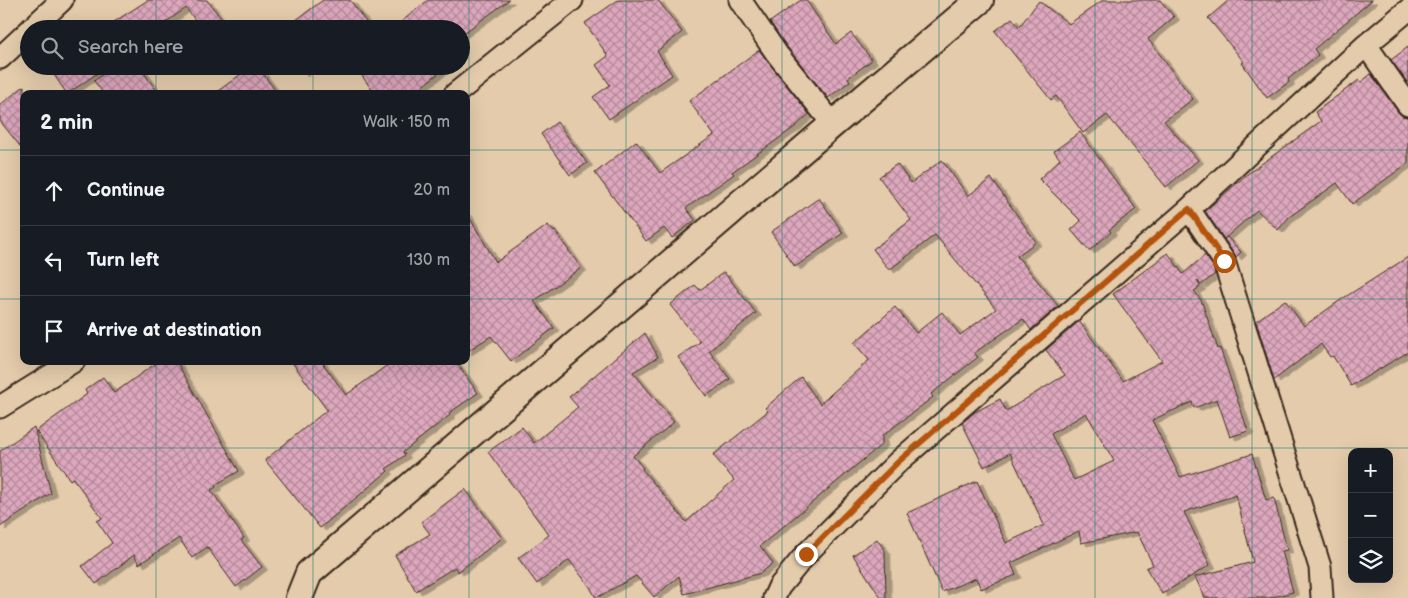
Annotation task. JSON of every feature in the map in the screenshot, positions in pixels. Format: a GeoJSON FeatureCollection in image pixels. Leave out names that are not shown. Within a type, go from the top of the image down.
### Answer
{"type":"FeatureCollection","features":[{"type":"Feature","properties":{"kind":"street"},"geometry":{"type":"LineString","coordinates":[[41,20],[62,0]]}},
{"type":"Feature","properties":{"kind":"street"},"geometry":{"type":"LineString","coordinates":[[460,90],[572,0]]}},
{"type":"Feature","properties":{"kind":"street"},"geometry":{"type":"LineString","coordinates":[[740,0],[777,54],[832,124]]}},
{"type":"Feature","properties":{"kind":"street"},"geometry":{"type":"LineString","coordinates":[[299,598],[309,573],[832,124],[980,0]]}},
{"type":"Feature","properties":{"kind":"street"},"geometry":{"type":"LineString","coordinates":[[774,598],[779,587],[806,554],[898,462],[1189,209],[1366,45],[1408,10]]}},
{"type":"Feature","properties":{"kind":"street"},"geometry":{"type":"LineString","coordinates":[[0,58],[20,39]]}},
{"type":"Feature","properties":{"kind":"street"},"geometry":{"type":"LineString","coordinates":[[1366,45],[1408,105]]}},
{"type":"Feature","properties":{"kind":"street"},"geometry":{"type":"LineString","coordinates":[[1189,209],[1224,261],[1320,567],[1322,598]]}},
{"type":"Feature","properties":{"kind":"street"},"geometry":{"type":"LineString","coordinates":[[0,407],[68,365]]}},
{"type":"Feature","properties":{"kind":"building"},"geometry":{"type":"Polygon","coordinates":[[[148,0],[207,0],[222,20],[195,20],[186,8],[169,20],[117,20],[148,0]]]}},
{"type":"Feature","properties":{"kind":"building"},"geometry":{"type":"Polygon","coordinates":[[[323,0],[350,0],[364,20],[296,20],[323,0]]]}},
{"type":"Feature","properties":{"kind":"building"},"geometry":{"type":"Polygon","coordinates":[[[428,0],[509,0],[470,28],[470,20],[404,20],[428,0]]]}},
{"type":"Feature","properties":{"kind":"building"},"geometry":{"type":"Polygon","coordinates":[[[618,0],[658,0],[682,32],[657,51],[672,75],[609,119],[593,97],[610,85],[596,65],[608,56],[585,23],[618,0]]]}},
{"type":"Feature","properties":{"kind":"building"},"geometry":{"type":"Polygon","coordinates":[[[801,0],[806,0],[836,44],[851,33],[872,60],[848,78],[850,81],[828,98],[787,47],[770,22],[801,0]]]}},
{"type":"Feature","properties":{"kind":"building"},"geometry":{"type":"Polygon","coordinates":[[[1103,0],[1160,0],[1174,17],[1148,39],[1193,99],[1164,121],[1198,160],[1166,187],[1107,115],[1083,133],[1056,96],[1051,100],[995,31],[1012,18],[1019,27],[1039,1],[1069,24],[1103,0]]]}},
{"type":"Feature","properties":{"kind":"building"},"geometry":{"type":"Polygon","coordinates":[[[1229,0],[1372,0],[1314,49],[1318,55],[1288,79],[1289,82],[1267,98],[1242,63],[1244,62],[1208,18],[1229,0]]]}},
{"type":"Feature","properties":{"kind":"building"},"geometry":{"type":"Polygon","coordinates":[[[1408,47],[1408,83],[1391,60],[1408,47]]]}},
{"type":"Feature","properties":{"kind":"building"},"geometry":{"type":"Polygon","coordinates":[[[759,50],[809,114],[796,126],[732,172],[734,174],[686,208],[695,220],[672,238],[664,228],[646,241],[595,173],[636,141],[660,173],[714,135],[689,101],[759,50]]]}},
{"type":"Feature","properties":{"kind":"building"},"geometry":{"type":"Polygon","coordinates":[[[1371,74],[1398,112],[1402,116],[1408,117],[1408,163],[1352,204],[1337,183],[1289,217],[1278,230],[1257,210],[1224,239],[1205,211],[1246,175],[1321,121],[1315,112],[1359,80],[1361,82],[1371,74]]]}},
{"type":"Feature","properties":{"kind":"building"},"geometry":{"type":"Polygon","coordinates":[[[54,75],[95,75],[73,90],[64,90],[54,75]]]}},
{"type":"Feature","properties":{"kind":"building"},"geometry":{"type":"Polygon","coordinates":[[[102,75],[145,75],[156,90],[101,90],[94,81],[102,75]]]}},
{"type":"Feature","properties":{"kind":"building"},"geometry":{"type":"Polygon","coordinates":[[[240,75],[264,75],[275,90],[219,90],[240,75]]]}},
{"type":"Feature","properties":{"kind":"building"},"geometry":{"type":"Polygon","coordinates":[[[361,75],[436,75],[417,90],[372,90],[361,75]]]}},
{"type":"Feature","properties":{"kind":"building"},"geometry":{"type":"Polygon","coordinates":[[[24,86],[24,90],[20,90],[20,146],[0,121],[0,105],[24,86]]]}},
{"type":"Feature","properties":{"kind":"building"},"geometry":{"type":"Polygon","coordinates":[[[557,122],[587,163],[570,175],[541,134],[557,122]]]}},
{"type":"Feature","properties":{"kind":"building"},"geometry":{"type":"Polygon","coordinates":[[[1080,132],[1136,209],[1109,230],[1111,232],[1089,251],[1071,230],[1081,221],[1039,179],[1060,159],[1054,151],[1080,132]]]}},
{"type":"Feature","properties":{"kind":"building"},"geometry":{"type":"Polygon","coordinates":[[[942,160],[968,196],[991,178],[1036,242],[1017,256],[1058,306],[1031,330],[1023,319],[974,353],[978,357],[931,394],[933,397],[882,436],[882,444],[760,546],[773,563],[761,573],[684,594],[679,576],[654,597],[636,576],[596,598],[569,560],[537,584],[518,558],[549,535],[488,452],[522,427],[534,443],[578,407],[569,397],[645,333],[658,357],[633,372],[674,422],[633,456],[686,522],[734,480],[713,455],[768,411],[765,408],[801,377],[820,404],[869,360],[854,343],[895,307],[916,333],[942,312],[960,335],[996,309],[935,235],[889,270],[873,249],[911,220],[879,177],[897,164],[911,183],[942,160]]]}},
{"type":"Feature","properties":{"kind":"building"},"geometry":{"type":"Polygon","coordinates":[[[819,198],[843,233],[795,267],[771,232],[819,198]]]}},
{"type":"Feature","properties":{"kind":"building"},"geometry":{"type":"Polygon","coordinates":[[[470,219],[496,262],[548,225],[555,231],[581,268],[534,301],[554,328],[511,361],[491,336],[470,349],[470,219]]]}},
{"type":"Feature","properties":{"kind":"building"},"geometry":{"type":"Polygon","coordinates":[[[1227,237],[1241,252],[1236,257],[1224,239],[1227,237]]]}},
{"type":"Feature","properties":{"kind":"building"},"geometry":{"type":"Polygon","coordinates":[[[1168,253],[1183,274],[1205,255],[1213,266],[1215,274],[1201,285],[1197,280],[1200,287],[1194,291],[1201,300],[1218,349],[1220,348],[1248,431],[1230,437],[1217,399],[1194,408],[1192,402],[1152,420],[1180,477],[1252,454],[1266,500],[1274,498],[1287,550],[1282,551],[1293,592],[1269,598],[1205,598],[1195,577],[1253,562],[1236,495],[1184,512],[1210,565],[1162,594],[1146,568],[1153,565],[1137,532],[1081,543],[1079,531],[1011,563],[1016,575],[981,589],[976,578],[942,592],[907,513],[977,481],[1006,543],[1044,525],[1010,453],[984,467],[962,423],[975,412],[1000,399],[1006,411],[1065,375],[1046,350],[1079,321],[1123,381],[1162,361],[1113,294],[1168,253]],[[1086,413],[1051,434],[1074,480],[1114,461],[1086,413]]]}},
{"type":"Feature","properties":{"kind":"building"},"geometry":{"type":"Polygon","coordinates":[[[1408,257],[1408,352],[1351,386],[1333,356],[1330,357],[1321,344],[1274,380],[1256,321],[1285,300],[1304,326],[1408,257]]]}},
{"type":"Feature","properties":{"kind":"building"},"geometry":{"type":"Polygon","coordinates":[[[724,272],[756,313],[709,351],[730,379],[706,396],[678,357],[700,342],[670,305],[695,285],[700,290],[724,272]]]}},
{"type":"Feature","properties":{"kind":"building"},"geometry":{"type":"Polygon","coordinates":[[[153,365],[178,365],[239,471],[215,485],[216,487],[211,490],[244,538],[241,540],[262,567],[236,587],[207,547],[192,558],[179,538],[139,564],[134,555],[96,584],[82,566],[112,543],[97,521],[102,518],[73,478],[70,480],[36,431],[87,394],[85,390],[103,377],[114,393],[153,365]]]}},
{"type":"Feature","properties":{"kind":"building"},"geometry":{"type":"Polygon","coordinates":[[[294,365],[324,365],[346,395],[387,365],[458,365],[478,393],[449,413],[450,415],[403,452],[405,455],[386,469],[388,471],[320,528],[265,460],[327,410],[294,365]]]}},
{"type":"Feature","properties":{"kind":"building"},"geometry":{"type":"Polygon","coordinates":[[[34,427],[51,493],[0,527],[0,451],[34,427]]]}},
{"type":"Feature","properties":{"kind":"building"},"geometry":{"type":"Polygon","coordinates":[[[465,489],[502,538],[458,572],[455,567],[416,591],[395,555],[430,534],[421,522],[465,489]]]}},
{"type":"Feature","properties":{"kind":"building"},"geometry":{"type":"Polygon","coordinates":[[[877,539],[885,551],[886,598],[881,598],[853,555],[877,539]]]}},
{"type":"Feature","properties":{"kind":"route"},"geometry":{"type":"LineString","coordinates":[[806,554],[898,462],[1189,209],[1224,261]]}}]}
